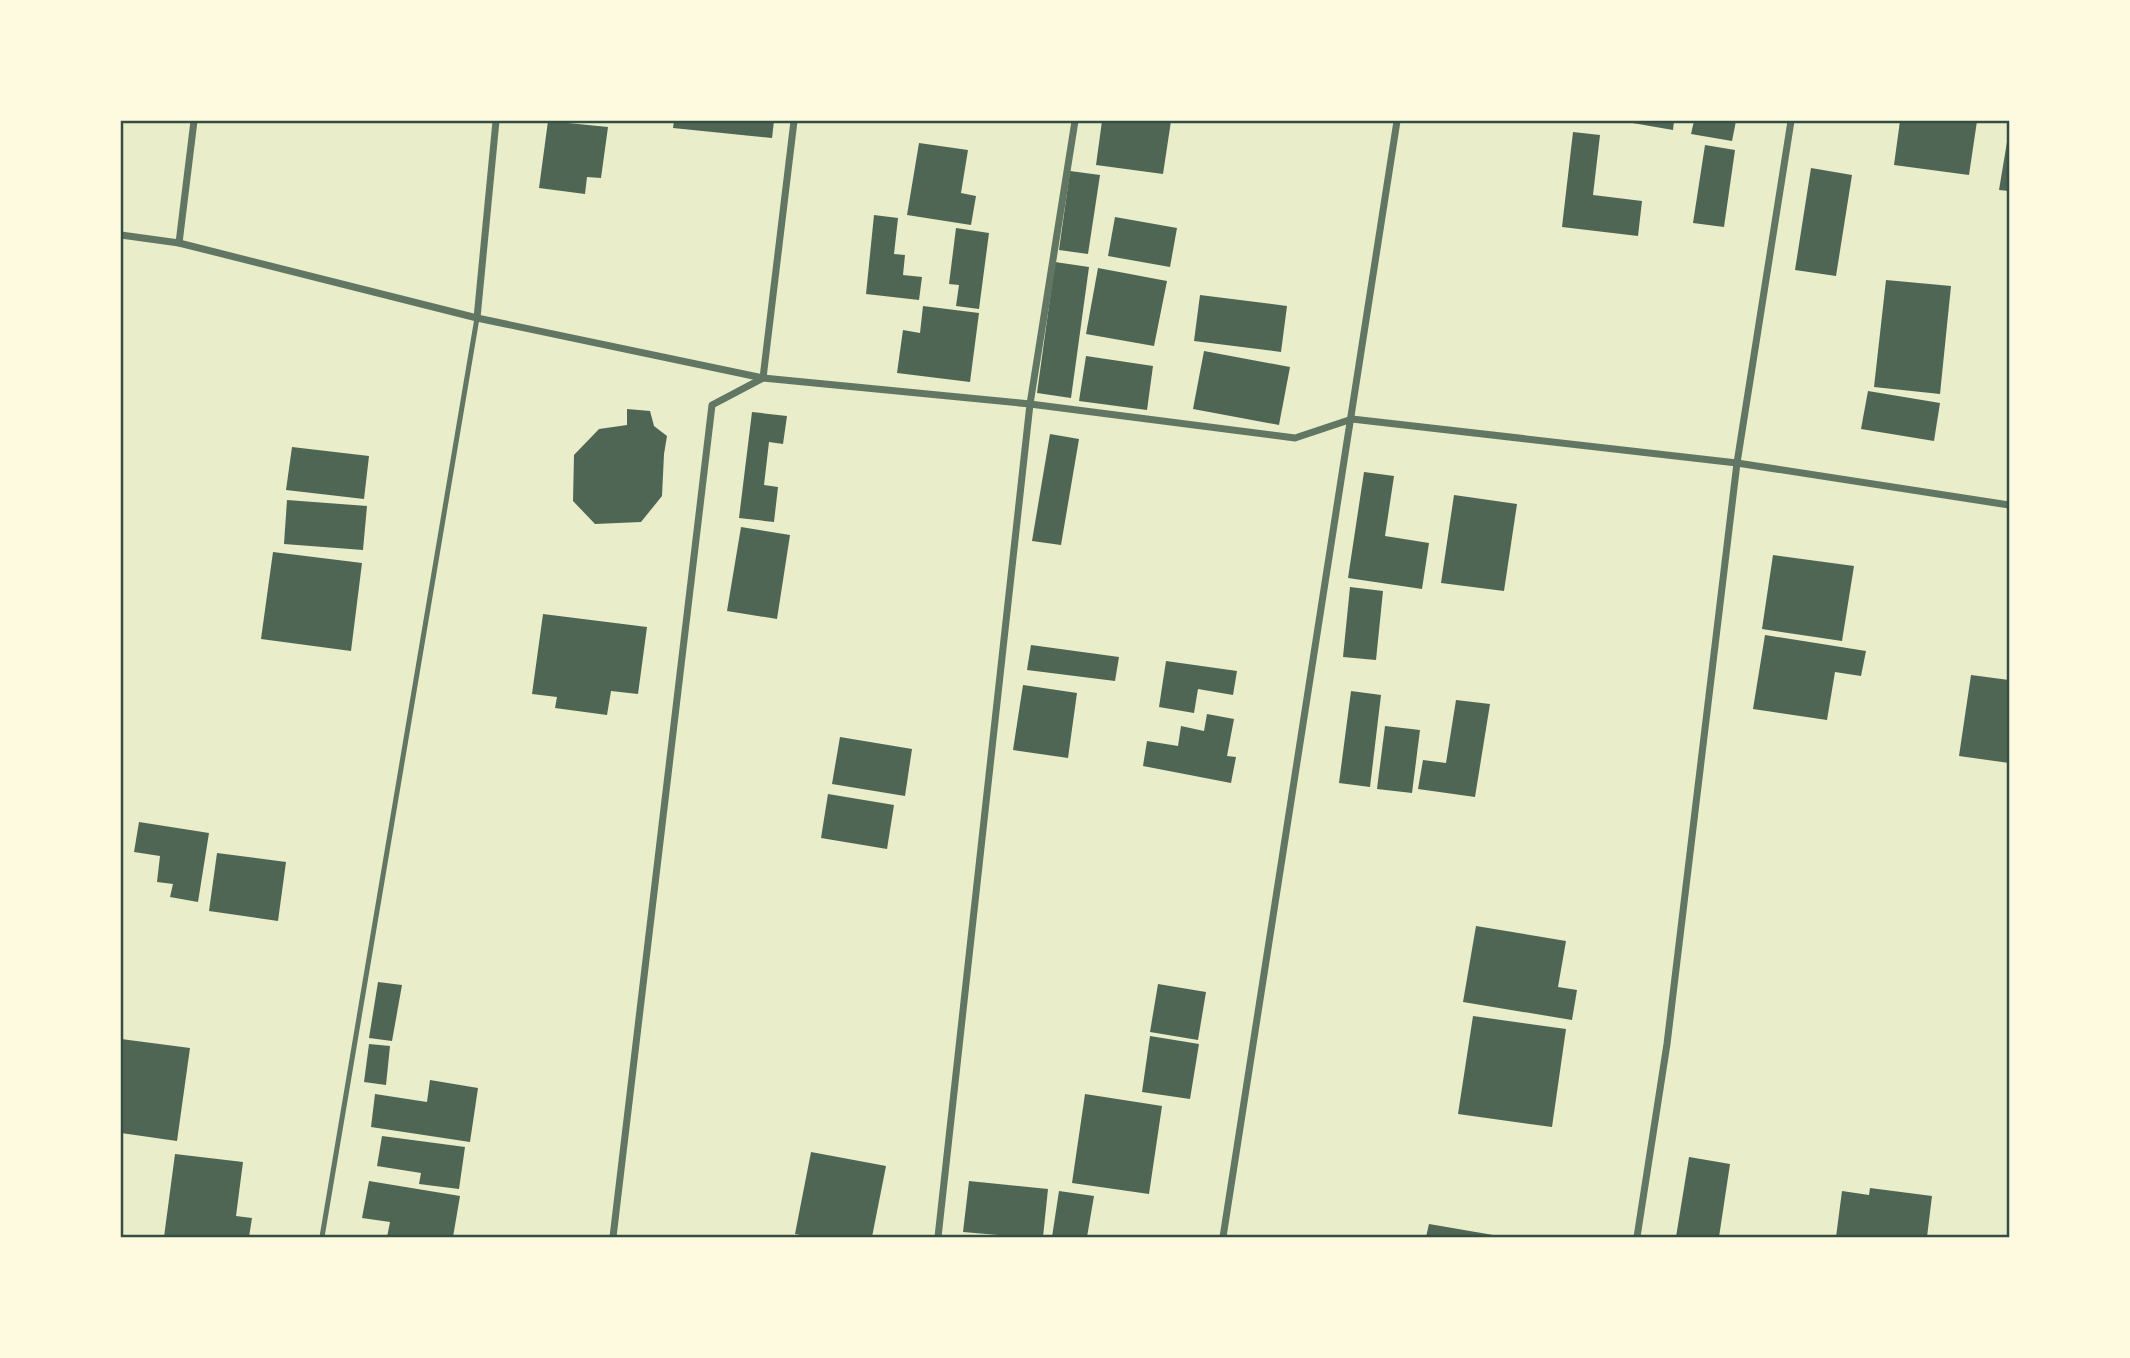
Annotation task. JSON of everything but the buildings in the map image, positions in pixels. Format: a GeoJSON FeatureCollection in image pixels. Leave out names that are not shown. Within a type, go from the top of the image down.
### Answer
{"type":"FeatureCollection","features":[{"type":"Feature","properties":{"kind":"street"},"geometry":{"type":"LineString","coordinates":[[179,243],[194,121]]}},
{"type":"Feature","properties":{"kind":"street"},"geometry":{"type":"LineString","coordinates":[[477,318],[496,121]]}},
{"type":"Feature","properties":{"kind":"street"},"geometry":{"type":"LineString","coordinates":[[763,379],[794,121]]}},
{"type":"Feature","properties":{"kind":"street"},"geometry":{"type":"LineString","coordinates":[[938,1237],[1030,404],[1075,121]]}},
{"type":"Feature","properties":{"kind":"street"},"geometry":{"type":"LineString","coordinates":[[1223,1237],[1397,121]]}},
{"type":"Feature","properties":{"kind":"street"},"geometry":{"type":"LineString","coordinates":[[1637,1237],[1667,1044],[1737,463],[1791,121]]}},
{"type":"Feature","properties":{"kind":"street"},"geometry":{"type":"LineString","coordinates":[[121,235],[179,243],[477,318],[763,379],[1030,404],[1296,438],[1352,419],[1737,463],[2009,505]]}},
{"type":"Feature","properties":{"kind":"street"},"geometry":{"type":"LineString","coordinates":[[612,1237],[712,405],[763,379]]}},
{"type":"Feature","properties":{"kind":"lane"},"geometry":{"type":"LineString","coordinates":[[322,1237],[477,318]]}}]}
